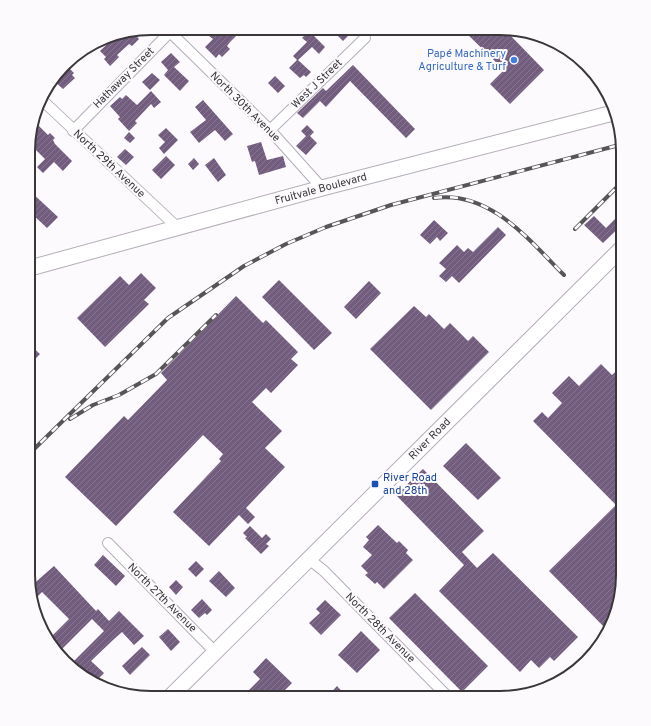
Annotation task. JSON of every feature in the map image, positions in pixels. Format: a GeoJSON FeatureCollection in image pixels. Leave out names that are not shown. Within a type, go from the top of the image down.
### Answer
{"type":"FeatureCollection","features":[{"type":"Feature","properties":{"kind":"street","name":"Hathaway Street"},"geometry":{"type":"LineString","coordinates":[[73,131],[165,35]]}},
{"type":"Feature","properties":{"kind":"street","name":"North 30th Avenue"},"geometry":{"type":"LineString","coordinates":[[177,35],[270,130],[322,188]]}},
{"type":"Feature","properties":{"kind":"street","name":"West J Street"},"geometry":{"type":"LineString","coordinates":[[270,130],[365,38]]}},
{"type":"Feature","properties":{"kind":"street","name":"North 29th Avenue"},"geometry":{"type":"LineString","coordinates":[[46,104],[73,131],[178,228]]}},
{"type":"Feature","properties":{"kind":"street","name":"Fruitvale Boulevard"},"geometry":{"type":"LineString","coordinates":[[35,266],[322,188],[610,115]]}},
{"type":"Feature","properties":{"kind":"street","name":"River Road"},"geometry":{"type":"LineString","coordinates":[[177,691],[616,254]]}},
{"type":"Feature","properties":{"kind":"street","name":"North 27th Avenue"},"geometry":{"type":"LineString","coordinates":[[108,543],[215,652]]}},
{"type":"Feature","properties":{"kind":"street","name":"North 28th Avenue"},"geometry":{"type":"LineString","coordinates":[[309,559],[324,571],[442,691]]}},
{"type":"Feature","properties":{"kind":"building"},"geometry":{"type":"Polygon","coordinates":[[[237,35],[227,46],[230,49],[222,57],[219,54],[216,58],[205,47],[213,39],[209,36],[237,35]]]}},
{"type":"Feature","properties":{"kind":"building"},"geometry":{"type":"Polygon","coordinates":[[[305,35],[313,35],[325,47],[319,54],[312,47],[298,60],[311,72],[306,77],[304,75],[300,78],[289,68],[297,60],[293,56],[307,42],[302,38],[305,35]]]}},
{"type":"Feature","properties":{"kind":"building"},"geometry":{"type":"Polygon","coordinates":[[[337,35],[349,35],[343,41],[337,35]]]}},
{"type":"Feature","properties":{"kind":"building","name":"Papé Machinery Agriculture & Turf"},"geometry":{"type":"Polygon","coordinates":[[[468,35],[511,36],[544,70],[510,104],[490,84],[504,70],[468,35]]]}},
{"type":"Feature","properties":{"kind":"building"},"geometry":{"type":"Polygon","coordinates":[[[136,36],[139,39],[132,46],[129,44],[117,55],[119,57],[110,66],[104,59],[106,57],[100,51],[108,44],[114,41],[136,36]]]}},
{"type":"Feature","properties":{"kind":"building"},"geometry":{"type":"Polygon","coordinates":[[[171,53],[180,62],[174,67],[189,81],[180,91],[164,75],[168,70],[161,62],[171,53]]]}},
{"type":"Feature","properties":{"kind":"building"},"geometry":{"type":"Polygon","coordinates":[[[353,65],[415,129],[406,138],[350,81],[326,107],[320,101],[303,118],[297,113],[323,88],[326,91],[353,65]]]}},
{"type":"Feature","properties":{"kind":"building"},"geometry":{"type":"Polygon","coordinates":[[[70,69],[74,73],[72,75],[75,78],[63,89],[57,84],[70,69]]]}},
{"type":"Feature","properties":{"kind":"building"},"geometry":{"type":"Polygon","coordinates":[[[152,73],[160,80],[150,90],[142,82],[152,73]]]}},
{"type":"Feature","properties":{"kind":"building"},"geometry":{"type":"Polygon","coordinates":[[[275,76],[285,86],[278,93],[268,83],[275,76]]]}},
{"type":"Feature","properties":{"kind":"building"},"geometry":{"type":"Polygon","coordinates":[[[151,91],[161,102],[154,108],[151,104],[135,121],[137,123],[129,131],[118,119],[120,117],[110,106],[120,97],[122,99],[126,95],[137,105],[151,91]]]}},
{"type":"Feature","properties":{"kind":"building"},"geometry":{"type":"Polygon","coordinates":[[[203,100],[233,134],[225,141],[215,130],[199,143],[190,132],[206,120],[195,107],[203,100]]]}},
{"type":"Feature","properties":{"kind":"building"},"geometry":{"type":"Polygon","coordinates":[[[38,125],[48,135],[50,133],[55,138],[53,140],[55,144],[72,161],[63,171],[54,162],[43,173],[37,167],[45,159],[35,149],[38,125]]]}},
{"type":"Feature","properties":{"kind":"building"},"geometry":{"type":"Polygon","coordinates":[[[307,125],[314,132],[310,136],[317,143],[306,155],[296,146],[306,136],[301,131],[307,125]]]}},
{"type":"Feature","properties":{"kind":"building"},"geometry":{"type":"Polygon","coordinates":[[[166,128],[178,140],[164,154],[159,148],[165,142],[158,135],[166,128]]]}},
{"type":"Feature","properties":{"kind":"building"},"geometry":{"type":"Polygon","coordinates":[[[129,132],[135,138],[130,143],[124,138],[129,132]]]}},
{"type":"Feature","properties":{"kind":"building"},"geometry":{"type":"Polygon","coordinates":[[[261,142],[267,160],[283,156],[286,167],[259,175],[255,161],[252,162],[247,146],[261,142]]]}},
{"type":"Feature","properties":{"kind":"building"},"geometry":{"type":"Polygon","coordinates":[[[125,149],[134,157],[126,165],[117,157],[125,149]]]}},
{"type":"Feature","properties":{"kind":"building"},"geometry":{"type":"Polygon","coordinates":[[[166,156],[175,165],[161,179],[152,170],[166,156]]]}},
{"type":"Feature","properties":{"kind":"building"},"geometry":{"type":"Polygon","coordinates":[[[194,158],[199,164],[193,170],[188,164],[194,158]]]}},
{"type":"Feature","properties":{"kind":"building"},"geometry":{"type":"Polygon","coordinates":[[[214,158],[226,175],[218,182],[205,165],[214,158]]]}},
{"type":"Feature","properties":{"kind":"building"},"geometry":{"type":"Polygon","coordinates":[[[35,196],[58,217],[47,228],[35,217],[35,196]]]}},
{"type":"Feature","properties":{"kind":"building"},"geometry":{"type":"Polygon","coordinates":[[[594,216],[606,228],[616,218],[616,231],[603,243],[584,225],[594,216]]]}},
{"type":"Feature","properties":{"kind":"building"},"geometry":{"type":"Polygon","coordinates":[[[434,220],[448,233],[440,241],[437,237],[430,244],[420,235],[434,220]]]}},
{"type":"Feature","properties":{"kind":"building"},"geometry":{"type":"Polygon","coordinates":[[[498,227],[506,235],[459,283],[452,276],[446,282],[439,276],[446,269],[439,263],[457,245],[464,252],[468,248],[473,252],[498,227]]]}},
{"type":"Feature","properties":{"kind":"building"},"geometry":{"type":"Polygon","coordinates":[[[141,273],[156,288],[144,300],[149,304],[105,347],[77,318],[120,276],[129,285],[141,273]]]}},
{"type":"Feature","properties":{"kind":"building"},"geometry":{"type":"Polygon","coordinates":[[[279,280],[332,333],[314,350],[262,297],[279,280]]]}},
{"type":"Feature","properties":{"kind":"building"},"geometry":{"type":"Polygon","coordinates":[[[369,281],[381,293],[356,319],[344,307],[369,281]]]}},
{"type":"Feature","properties":{"kind":"building"},"geometry":{"type":"Polygon","coordinates":[[[236,296],[263,323],[266,320],[298,352],[291,359],[298,365],[271,393],[266,388],[252,402],[282,431],[265,448],[285,467],[246,508],[255,517],[248,524],[239,515],[209,546],[173,512],[221,461],[219,459],[223,454],[203,435],[116,526],[65,477],[124,416],[128,420],[167,380],[161,373],[236,296]]]}},
{"type":"Feature","properties":{"kind":"building"},"geometry":{"type":"Polygon","coordinates":[[[414,306],[426,317],[429,314],[444,329],[450,323],[468,341],[473,336],[489,352],[431,410],[370,349],[414,306]]]}},
{"type":"Feature","properties":{"kind":"building"},"geometry":{"type":"Polygon","coordinates":[[[35,349],[40,354],[35,359],[35,349]]]}},
{"type":"Feature","properties":{"kind":"building"},"geometry":{"type":"Polygon","coordinates":[[[601,364],[612,375],[616,371],[616,505],[533,421],[542,412],[548,418],[562,403],[552,393],[569,376],[579,386],[601,364]]]}},
{"type":"Feature","properties":{"kind":"building"},"geometry":{"type":"Polygon","coordinates":[[[466,443],[501,478],[478,500],[443,466],[466,443]]]}},
{"type":"Feature","properties":{"kind":"building"},"geometry":{"type":"Polygon","coordinates":[[[423,469],[484,531],[462,552],[477,568],[493,553],[578,637],[554,661],[550,657],[539,668],[531,660],[520,672],[439,591],[464,565],[396,495],[423,469]]]}},
{"type":"Feature","properties":{"kind":"building"},"geometry":{"type":"Polygon","coordinates":[[[616,505],[616,582],[610,612],[604,627],[549,571],[616,505]]]}},
{"type":"Feature","properties":{"kind":"building"},"geometry":{"type":"Polygon","coordinates":[[[378,525],[397,543],[399,541],[408,550],[406,553],[413,560],[384,589],[377,582],[375,584],[365,575],[368,573],[361,566],[372,555],[363,547],[369,540],[366,537],[378,525]]]}},
{"type":"Feature","properties":{"kind":"building"},"geometry":{"type":"Polygon","coordinates":[[[250,526],[262,538],[266,534],[271,539],[266,544],[269,546],[261,554],[245,538],[247,537],[243,533],[250,526]]]}},
{"type":"Feature","properties":{"kind":"building"},"geometry":{"type":"Polygon","coordinates":[[[103,555],[125,576],[116,586],[94,565],[103,555]]]}},
{"type":"Feature","properties":{"kind":"building"},"geometry":{"type":"Polygon","coordinates":[[[196,561],[204,569],[196,577],[188,569],[196,561]]]}},
{"type":"Feature","properties":{"kind":"building"},"geometry":{"type":"Polygon","coordinates":[[[54,566],[96,611],[98,609],[109,621],[119,611],[144,636],[134,645],[122,632],[113,640],[91,661],[104,673],[99,678],[80,667],[74,661],[104,631],[92,619],[62,649],[53,635],[69,619],[42,592],[37,597],[35,583],[54,566]]]}},
{"type":"Feature","properties":{"kind":"building"},"geometry":{"type":"Polygon","coordinates":[[[219,571],[235,588],[226,597],[209,581],[219,571]]]}},
{"type":"Feature","properties":{"kind":"building"},"geometry":{"type":"Polygon","coordinates":[[[176,580],[183,587],[176,595],[169,587],[176,580]]]}},
{"type":"Feature","properties":{"kind":"building"},"geometry":{"type":"Polygon","coordinates":[[[415,593],[488,666],[463,691],[461,691],[389,618],[415,593]]]}},
{"type":"Feature","properties":{"kind":"building"},"geometry":{"type":"Polygon","coordinates":[[[202,599],[212,610],[207,615],[205,613],[199,618],[191,610],[202,599]]]}},
{"type":"Feature","properties":{"kind":"building"},"geometry":{"type":"Polygon","coordinates":[[[325,600],[341,615],[321,635],[309,623],[320,613],[316,609],[325,600]]]}},
{"type":"Feature","properties":{"kind":"building"},"geometry":{"type":"Polygon","coordinates":[[[168,629],[180,642],[171,651],[159,637],[168,629]]]}},
{"type":"Feature","properties":{"kind":"building"},"geometry":{"type":"Polygon","coordinates":[[[361,631],[380,650],[357,673],[338,655],[361,631]]]}},
{"type":"Feature","properties":{"kind":"building"},"geometry":{"type":"Polygon","coordinates":[[[142,647],[150,655],[130,675],[122,666],[142,647]]]}},
{"type":"Feature","properties":{"kind":"building"},"geometry":{"type":"Polygon","coordinates":[[[266,658],[292,683],[284,691],[248,691],[260,679],[253,672],[266,658]]]}},
{"type":"Feature","properties":{"kind":"building"},"geometry":{"type":"Polygon","coordinates":[[[337,686],[342,691],[332,691],[337,686]]]}},
{"type":"Feature","properties":{"kind":"railway"},"geometry":{"type":"LineString","coordinates":[[35,448],[168,318],[244,266],[286,244],[326,227],[391,205],[616,146]]}},
{"type":"Feature","properties":{"kind":"railway"},"geometry":{"type":"LineString","coordinates":[[575,229],[616,188]]}},
{"type":"Feature","properties":{"kind":"railway"},"geometry":{"type":"LineString","coordinates":[[434,198],[454,198],[473,202],[491,210],[507,220],[522,233],[564,275]]}},
{"type":"Feature","properties":{"kind":"railway"},"geometry":{"type":"LineString","coordinates":[[70,419],[93,405],[119,395],[156,374],[216,315]]}},
{"type":"Feature","properties":{"kind":"place","name":"Papé Machinery Agriculture & Turf"},"geometry":{"type":"Point","coordinates":[514,60]}},
{"type":"Feature","properties":{"kind":"place","name":"River Road and 28th"},"geometry":{"type":"Point","coordinates":[375,484]}}]}
